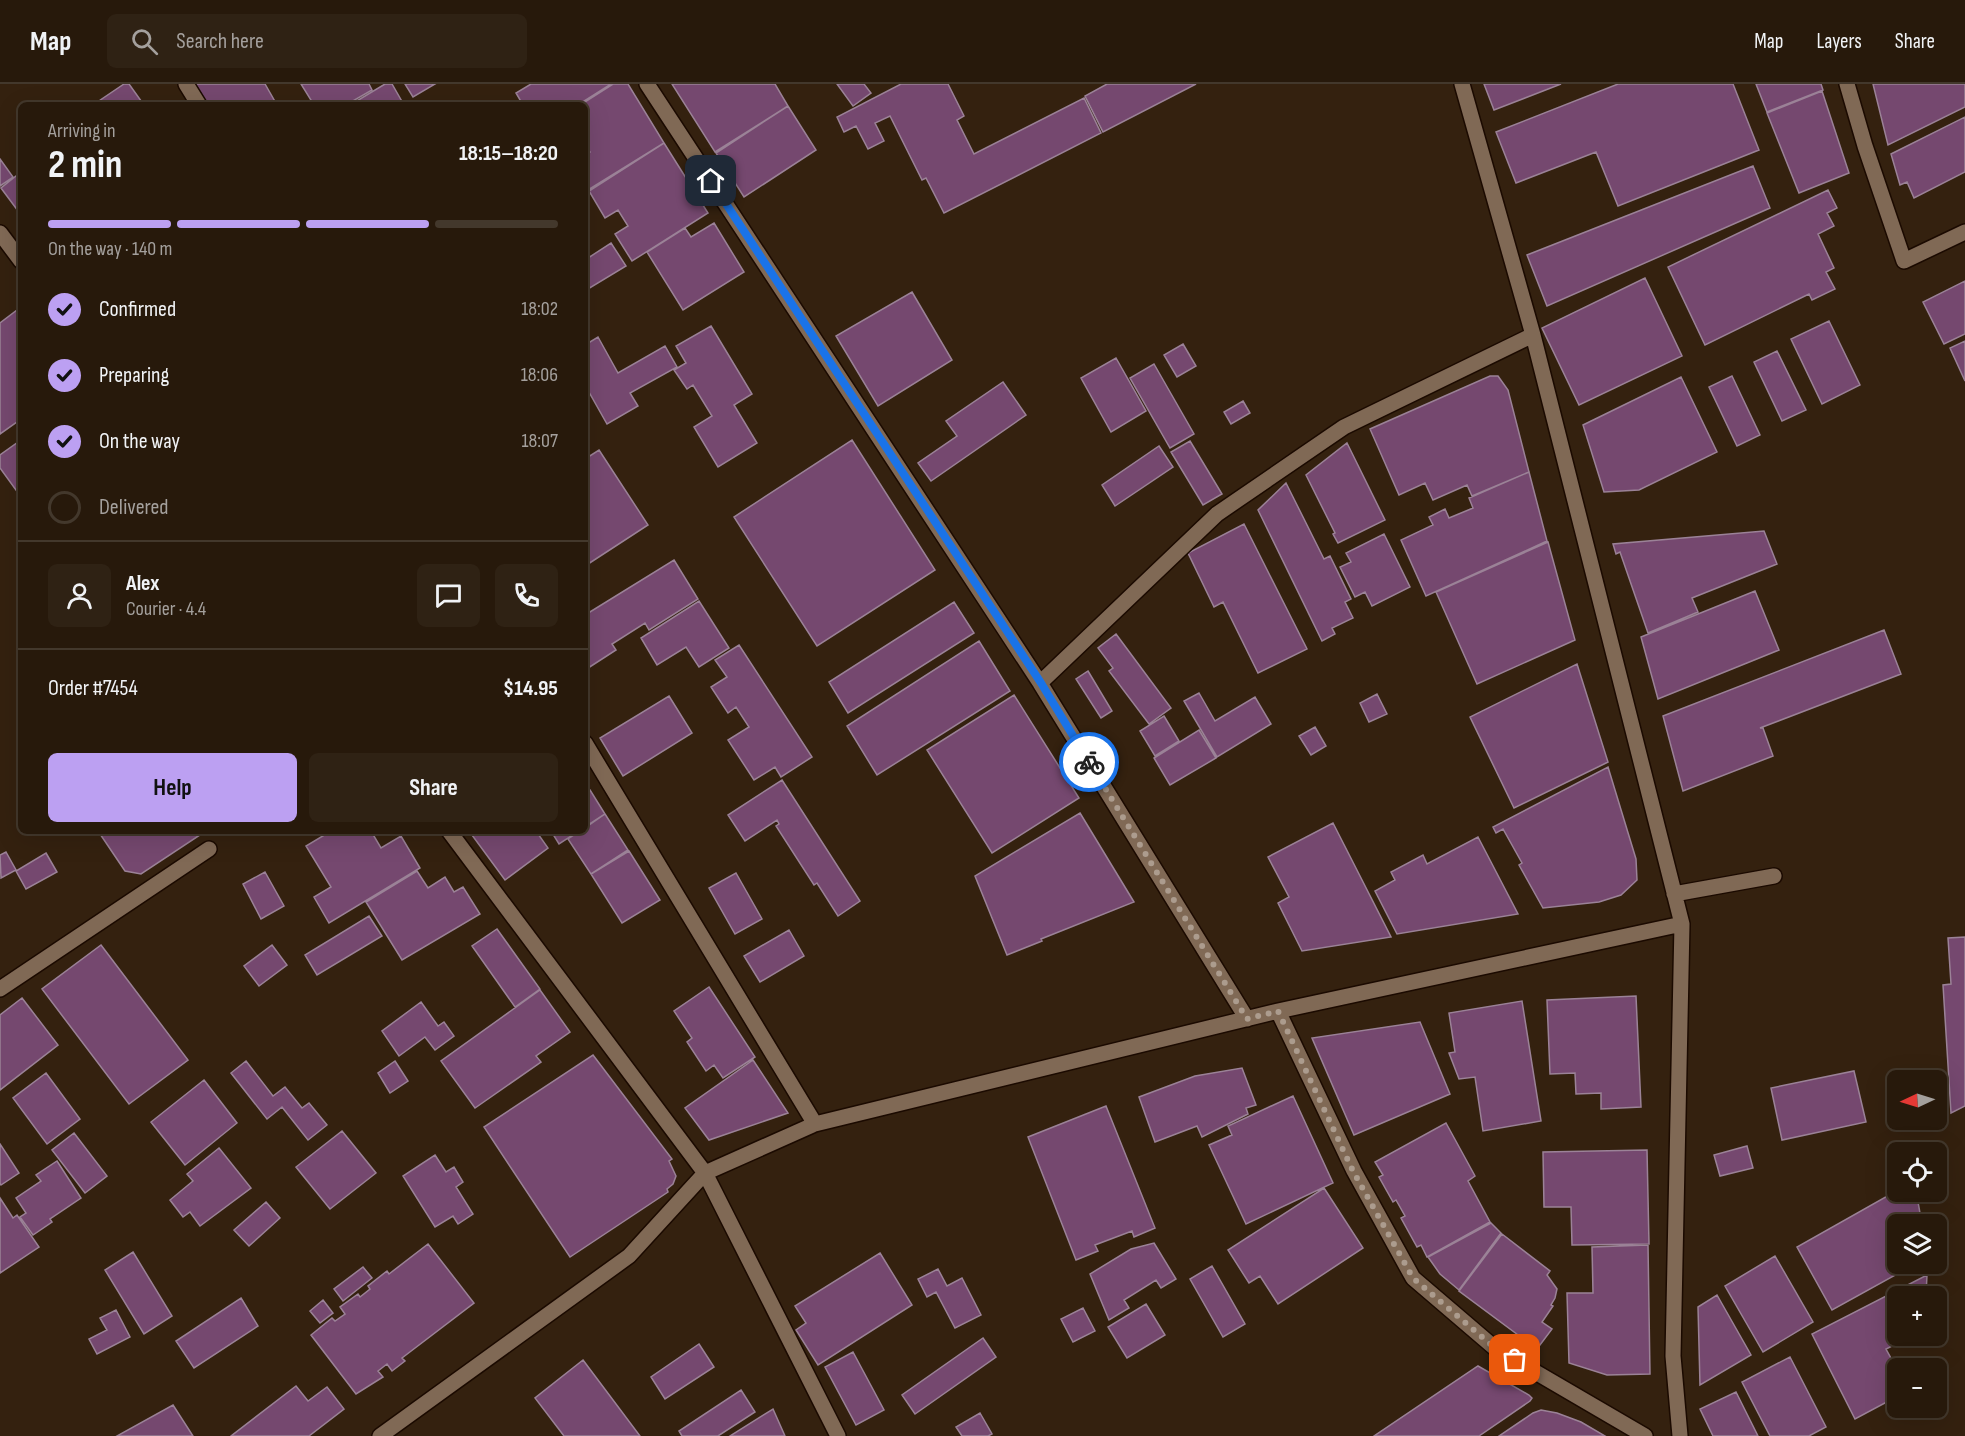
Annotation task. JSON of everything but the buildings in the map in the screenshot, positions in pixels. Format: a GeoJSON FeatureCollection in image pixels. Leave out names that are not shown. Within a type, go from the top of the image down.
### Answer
{"type":"FeatureCollection","features":[{"type":"Feature","properties":{"kind":"street"},"geometry":{"type":"LineString","coordinates":[[186,84],[197,102]]}},
{"type":"Feature","properties":{"kind":"street"},"geometry":{"type":"LineString","coordinates":[[648,84],[1041,683],[1247,1019]]}},
{"type":"Feature","properties":{"kind":"street"},"geometry":{"type":"LineString","coordinates":[[1462,84],[1533,335],[1682,924],[1673,1356],[1680,1436]]}},
{"type":"Feature","properties":{"kind":"street"},"geometry":{"type":"LineString","coordinates":[[1847,84],[1865,146],[1904,261],[1965,232]]}},
{"type":"Feature","properties":{"kind":"street"},"geometry":{"type":"LineString","coordinates":[[0,233],[18,257]]}},
{"type":"Feature","properties":{"kind":"street"},"geometry":{"type":"LineString","coordinates":[[1041,683],[1217,514],[1344,427],[1533,335]]}},
{"type":"Feature","properties":{"kind":"street"},"geometry":{"type":"LineString","coordinates":[[588,748],[815,1124]]}},
{"type":"Feature","properties":{"kind":"street"},"geometry":{"type":"LineString","coordinates":[[451,834],[705,1173],[838,1436]]}},
{"type":"Feature","properties":{"kind":"street"},"geometry":{"type":"LineString","coordinates":[[0,989],[209,849]]}},
{"type":"Feature","properties":{"kind":"street"},"geometry":{"type":"LineString","coordinates":[[1674,894],[1774,876]]}},
{"type":"Feature","properties":{"kind":"street"},"geometry":{"type":"LineString","coordinates":[[380,1436],[629,1256],[705,1173],[815,1124],[1278,1011],[1682,924]]}},
{"type":"Feature","properties":{"kind":"street"},"geometry":{"type":"LineString","coordinates":[[1278,1011],[1353,1171],[1413,1278],[1496,1349],[1646,1436]]}},
{"type":"Feature","properties":{"kind":"way so far"},"geometry":{"type":"LineString","coordinates":[[1089,762],[1247,1019],[1278,1011],[1353,1171],[1413,1278],[1496,1349],[1515,1360]]}},
{"type":"Feature","properties":{"kind":"route"},"geometry":{"type":"LineString","coordinates":[[711,181],[1041,683],[1089,762]]}}]}
